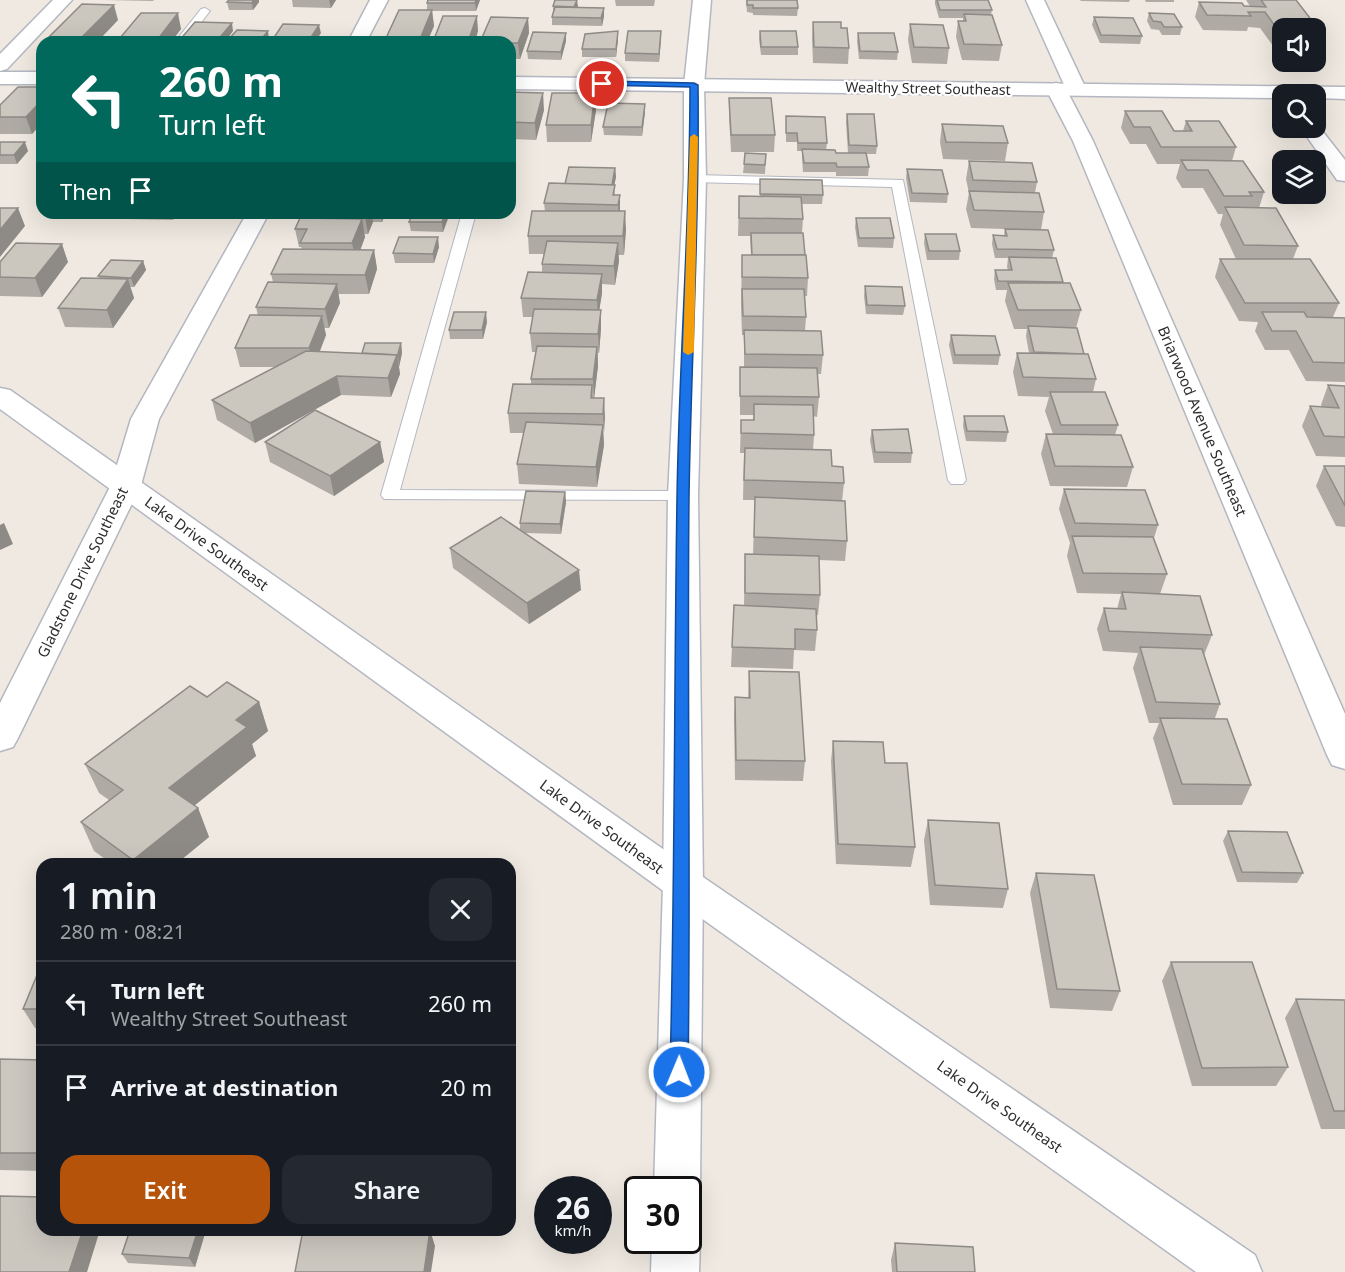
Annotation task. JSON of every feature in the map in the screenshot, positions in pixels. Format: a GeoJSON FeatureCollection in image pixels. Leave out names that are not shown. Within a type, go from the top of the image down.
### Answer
{"type":"FeatureCollection","features":[{"type":"Feature","properties":{"kind":"street"},"geometry":{"type":"LineString","coordinates":[[0,65],[63,0]]}},
{"type":"Feature","properties":{"kind":"street"},"geometry":{"type":"LineString","coordinates":[[360,36],[379,0]]}},
{"type":"Feature","properties":{"kind":"street"},"geometry":{"type":"LineString","coordinates":[[677,1176],[683,884],[683,496],[695,179],[694,85],[702,0]]}},
{"type":"Feature","properties":{"kind":"street","name":"Briarwood Avenue Southeast"},"geometry":{"type":"LineString","coordinates":[[1035,0],[1083,141],[1345,755]]}},
{"type":"Feature","properties":{"kind":"street"},"geometry":{"type":"LineString","coordinates":[[0,78],[36,78]]}},
{"type":"Feature","properties":{"kind":"street","name":"Wealthy Street Southeast"},"geometry":{"type":"LineString","coordinates":[[516,82],[1272,94]]}},
{"type":"Feature","properties":{"kind":"street","name":"Wealthy Street Southeast"},"geometry":{"type":"LineString","coordinates":[[1326,93],[1345,93]]}},
{"type":"Feature","properties":{"kind":"street"},"geometry":{"type":"LineString","coordinates":[[1318,138],[1345,175]]}},
{"type":"Feature","properties":{"kind":"street","name":"Gladstone Drive Southeast"},"geometry":{"type":"LineString","coordinates":[[0,738],[126,485],[145,419],[255,219]]}},
{"type":"Feature","properties":{"kind":"street","name":"Lake Drive Southeast"},"geometry":{"type":"LineString","coordinates":[[0,396],[683,884],[1238,1272]]}},
{"type":"Feature","properties":{"kind":"street"},"geometry":{"type":"LineString","coordinates":[[675,1272],[676,1254]]}},
{"type":"Feature","properties":{"kind":"lane"},"geometry":{"type":"LineString","coordinates":[[185,36],[205,11]]}},
{"type":"Feature","properties":{"kind":"lane"},"geometry":{"type":"LineString","coordinates":[[695,179],[898,183],[957,480]]}},
{"type":"Feature","properties":{"kind":"lane"},"geometry":{"type":"LineString","coordinates":[[467,219],[390,495],[683,496]]}},
{"type":"Feature","properties":{"kind":"building"},"geometry":{"type":"Polygon","coordinates":[[[229,0],[253,0],[252,3],[227,2],[229,0]]]}},
{"type":"Feature","properties":{"kind":"building"},"geometry":{"type":"Polygon","coordinates":[[[428,0],[476,0],[475,3],[427,3],[428,0]]]}},
{"type":"Feature","properties":{"kind":"building"},"geometry":{"type":"Polygon","coordinates":[[[555,0],[577,0],[574,7],[553,6],[555,0]]]}},
{"type":"Feature","properties":{"kind":"building"},"geometry":{"type":"Polygon","coordinates":[[[747,0],[797,0],[798,8],[753,8],[753,5],[747,5],[747,0]]]}},
{"type":"Feature","properties":{"kind":"building"},"geometry":{"type":"Polygon","coordinates":[[[937,0],[988,0],[992,10],[940,10],[937,0]]]}},
{"type":"Feature","properties":{"kind":"building"},"geometry":{"type":"Polygon","coordinates":[[[1261,0],[1296,0],[1310,18],[1272,18],[1272,22],[1265,12],[1248,12],[1251,16],[1207,15],[1199,2],[1242,3],[1244,6],[1266,7],[1261,0]]]}},
{"type":"Feature","properties":{"kind":"building"},"geometry":{"type":"Polygon","coordinates":[[[82,4],[114,5],[83,36],[50,36],[82,4]]]}},
{"type":"Feature","properties":{"kind":"building"},"geometry":{"type":"Polygon","coordinates":[[[555,7],[604,8],[601,18],[552,17],[555,7]]]}},
{"type":"Feature","properties":{"kind":"building"},"geometry":{"type":"Polygon","coordinates":[[[399,10],[432,10],[421,36],[387,36],[399,10]]]}},
{"type":"Feature","properties":{"kind":"building"},"geometry":{"type":"Polygon","coordinates":[[[141,13],[178,13],[160,36],[122,36],[141,13]]]}},
{"type":"Feature","properties":{"kind":"building"},"geometry":{"type":"Polygon","coordinates":[[[1149,13],[1174,14],[1182,27],[1164,27],[1161,22],[1153,21],[1149,13]]]}},
{"type":"Feature","properties":{"kind":"building"},"geometry":{"type":"Polygon","coordinates":[[[964,14],[992,15],[1002,45],[964,44],[958,21],[966,21],[964,14]]]}},
{"type":"Feature","properties":{"kind":"building"},"geometry":{"type":"Polygon","coordinates":[[[443,16],[477,16],[470,36],[435,36],[443,16]]]}},
{"type":"Feature","properties":{"kind":"building"},"geometry":{"type":"Polygon","coordinates":[[[491,17],[528,18],[518,43],[516,43],[516,36],[483,36],[491,17]]]}},
{"type":"Feature","properties":{"kind":"building"},"geometry":{"type":"Polygon","coordinates":[[[1094,17],[1133,18],[1142,36],[1101,35],[1094,17]]]}},
{"type":"Feature","properties":{"kind":"building"},"geometry":{"type":"Polygon","coordinates":[[[195,22],[232,23],[221,36],[183,36],[195,22]]]}},
{"type":"Feature","properties":{"kind":"building"},"geometry":{"type":"Polygon","coordinates":[[[813,22],[841,22],[841,28],[847,28],[849,48],[814,47],[813,22]]]}},
{"type":"Feature","properties":{"kind":"building"},"geometry":{"type":"Polygon","coordinates":[[[283,24],[319,25],[312,36],[275,36],[283,24]]]}},
{"type":"Feature","properties":{"kind":"building"},"geometry":{"type":"Polygon","coordinates":[[[910,24],[943,25],[949,48],[914,47],[910,24]]]}},
{"type":"Feature","properties":{"kind":"building"},"geometry":{"type":"Polygon","coordinates":[[[237,30],[268,31],[264,36],[232,36],[237,30]]]}},
{"type":"Feature","properties":{"kind":"building"},"geometry":{"type":"Polygon","coordinates":[[[618,31],[616,49],[582,49],[585,34],[618,31]]]}},
{"type":"Feature","properties":{"kind":"building"},"geometry":{"type":"Polygon","coordinates":[[[628,31],[661,31],[659,54],[625,53],[628,31]]]}},
{"type":"Feature","properties":{"kind":"building"},"geometry":{"type":"Polygon","coordinates":[[[760,31],[796,31],[798,47],[761,47],[760,31]]]}},
{"type":"Feature","properties":{"kind":"building"},"geometry":{"type":"Polygon","coordinates":[[[533,32],[566,33],[561,52],[527,51],[533,32]]]}},
{"type":"Feature","properties":{"kind":"building"},"geometry":{"type":"Polygon","coordinates":[[[858,33],[894,33],[898,52],[860,51],[858,33]]]}},
{"type":"Feature","properties":{"kind":"building"},"geometry":{"type":"Polygon","coordinates":[[[18,87],[36,87],[36,106],[26,117],[0,117],[0,105],[18,87]]]}},
{"type":"Feature","properties":{"kind":"building"},"geometry":{"type":"Polygon","coordinates":[[[516,92],[543,93],[535,123],[516,122],[516,92]]]}},
{"type":"Feature","properties":{"kind":"building"},"geometry":{"type":"Polygon","coordinates":[[[552,93],[595,93],[591,125],[546,125],[552,93]]]}},
{"type":"Feature","properties":{"kind":"building"},"geometry":{"type":"Polygon","coordinates":[[[729,98],[771,98],[775,135],[731,135],[729,98]]]}},
{"type":"Feature","properties":{"kind":"building"},"geometry":{"type":"Polygon","coordinates":[[[608,103],[645,104],[642,127],[603,127],[608,103]]]}},
{"type":"Feature","properties":{"kind":"building"},"geometry":{"type":"Polygon","coordinates":[[[1125,111],[1162,111],[1174,131],[1192,131],[1186,121],[1219,121],[1236,147],[1161,147],[1150,127],[1134,127],[1125,111]]]}},
{"type":"Feature","properties":{"kind":"building"},"geometry":{"type":"Polygon","coordinates":[[[847,114],[874,114],[877,146],[849,145],[847,114]]]}},
{"type":"Feature","properties":{"kind":"building"},"geometry":{"type":"Polygon","coordinates":[[[786,116],[825,117],[827,143],[798,143],[797,133],[786,133],[786,116]]]}},
{"type":"Feature","properties":{"kind":"building"},"geometry":{"type":"Polygon","coordinates":[[[942,124],[1003,126],[1008,143],[946,142],[942,124]]]}},
{"type":"Feature","properties":{"kind":"building"},"geometry":{"type":"Polygon","coordinates":[[[0,142],[25,142],[14,155],[0,155],[0,142]]]}},
{"type":"Feature","properties":{"kind":"building"},"geometry":{"type":"Polygon","coordinates":[[[802,149],[835,150],[836,153],[866,153],[869,167],[837,167],[836,163],[804,163],[802,149]]]}},
{"type":"Feature","properties":{"kind":"building"},"geometry":{"type":"Polygon","coordinates":[[[745,153],[766,154],[765,165],[744,164],[745,153]]]}},
{"type":"Feature","properties":{"kind":"building"},"geometry":{"type":"Polygon","coordinates":[[[1181,160],[1243,161],[1264,192],[1249,192],[1252,196],[1224,196],[1208,170],[1187,170],[1181,160]]]}},
{"type":"Feature","properties":{"kind":"building"},"geometry":{"type":"Polygon","coordinates":[[[969,161],[1032,163],[1037,182],[973,180],[969,161]]]}},
{"type":"Feature","properties":{"kind":"building"},"geometry":{"type":"Polygon","coordinates":[[[569,167],[615,168],[612,185],[565,184],[569,167]]]}},
{"type":"Feature","properties":{"kind":"building"},"geometry":{"type":"Polygon","coordinates":[[[907,169],[942,170],[948,194],[912,193],[907,169]]]}},
{"type":"Feature","properties":{"kind":"building"},"geometry":{"type":"Polygon","coordinates":[[[760,179],[822,180],[823,195],[760,194],[760,179]]]}},
{"type":"Feature","properties":{"kind":"building"},"geometry":{"type":"Polygon","coordinates":[[[549,183],[615,185],[613,195],[620,195],[618,205],[544,203],[549,183]]]}},
{"type":"Feature","properties":{"kind":"building"},"geometry":{"type":"Polygon","coordinates":[[[969,191],[1039,193],[1044,212],[974,210],[969,191]]]}},
{"type":"Feature","properties":{"kind":"building"},"geometry":{"type":"Polygon","coordinates":[[[739,196],[801,197],[803,219],[739,218],[739,196]]]}},
{"type":"Feature","properties":{"kind":"building"},"geometry":{"type":"Polygon","coordinates":[[[1225,207],[1276,208],[1298,246],[1244,245],[1225,207]]]}},
{"type":"Feature","properties":{"kind":"building"},"geometry":{"type":"Polygon","coordinates":[[[0,208],[18,208],[0,230],[0,208]]]}},
{"type":"Feature","properties":{"kind":"building"},"geometry":{"type":"Polygon","coordinates":[[[532,211],[625,211],[623,236],[528,236],[532,211]]]}},
{"type":"Feature","properties":{"kind":"building"},"geometry":{"type":"Polygon","coordinates":[[[856,218],[890,218],[894,238],[859,238],[856,218]]]}},
{"type":"Feature","properties":{"kind":"building"},"geometry":{"type":"Polygon","coordinates":[[[300,219],[362,219],[352,243],[300,243],[307,229],[295,229],[300,219]]]}},
{"type":"Feature","properties":{"kind":"building"},"geometry":{"type":"Polygon","coordinates":[[[410,219],[443,219],[442,222],[409,222],[410,219]]]}},
{"type":"Feature","properties":{"kind":"building"},"geometry":{"type":"Polygon","coordinates":[[[1005,229],[1048,230],[1054,250],[997,249],[993,235],[1007,236],[1005,229]]]}},
{"type":"Feature","properties":{"kind":"building"},"geometry":{"type":"Polygon","coordinates":[[[751,233],[803,233],[805,255],[752,255],[751,233]]]}},
{"type":"Feature","properties":{"kind":"building"},"geometry":{"type":"Polygon","coordinates":[[[925,234],[956,234],[960,251],[929,251],[925,234]]]}},
{"type":"Feature","properties":{"kind":"building"},"geometry":{"type":"Polygon","coordinates":[[[399,237],[438,237],[433,254],[393,253],[399,237]]]}},
{"type":"Feature","properties":{"kind":"building"},"geometry":{"type":"Polygon","coordinates":[[[547,241],[618,243],[614,266],[542,264],[547,241]]]}},
{"type":"Feature","properties":{"kind":"building"},"geometry":{"type":"Polygon","coordinates":[[[16,243],[62,244],[35,278],[0,277],[0,262],[16,243]]]}},
{"type":"Feature","properties":{"kind":"building"},"geometry":{"type":"Polygon","coordinates":[[[283,249],[374,250],[365,275],[271,274],[283,249]]]}},
{"type":"Feature","properties":{"kind":"building"},"geometry":{"type":"Polygon","coordinates":[[[742,255],[806,255],[808,278],[742,277],[742,255]]]}},
{"type":"Feature","properties":{"kind":"building"},"geometry":{"type":"Polygon","coordinates":[[[1009,257],[1056,258],[1063,282],[998,281],[995,270],[1012,270],[1009,257]]]}},
{"type":"Feature","properties":{"kind":"building"},"geometry":{"type":"Polygon","coordinates":[[[1220,259],[1310,259],[1339,303],[1245,303],[1220,259]]]}},
{"type":"Feature","properties":{"kind":"building"},"geometry":{"type":"Polygon","coordinates":[[[111,260],[143,261],[131,278],[98,276],[111,260]]]}},
{"type":"Feature","properties":{"kind":"building"},"geometry":{"type":"Polygon","coordinates":[[[528,272],[602,274],[597,300],[521,298],[528,272]]]}},
{"type":"Feature","properties":{"kind":"building"},"geometry":{"type":"Polygon","coordinates":[[[81,278],[128,279],[107,310],[58,308],[81,278]]]}},
{"type":"Feature","properties":{"kind":"building"},"geometry":{"type":"Polygon","coordinates":[[[268,282],[337,284],[325,309],[256,307],[268,282]]]}},
{"type":"Feature","properties":{"kind":"building"},"geometry":{"type":"Polygon","coordinates":[[[1008,283],[1070,283],[1081,310],[1018,310],[1008,283]]]}},
{"type":"Feature","properties":{"kind":"building"},"geometry":{"type":"Polygon","coordinates":[[[865,286],[902,287],[905,306],[867,305],[865,286]]]}},
{"type":"Feature","properties":{"kind":"building"},"geometry":{"type":"Polygon","coordinates":[[[742,289],[804,289],[806,317],[743,316],[742,289]]]}},
{"type":"Feature","properties":{"kind":"building"},"geometry":{"type":"Polygon","coordinates":[[[534,309],[601,310],[598,334],[530,333],[534,309]]]}},
{"type":"Feature","properties":{"kind":"building"},"geometry":{"type":"Polygon","coordinates":[[[454,312],[486,312],[482,330],[449,330],[454,312]]]}},
{"type":"Feature","properties":{"kind":"building"},"geometry":{"type":"Polygon","coordinates":[[[1262,312],[1304,312],[1307,317],[1345,318],[1345,363],[1313,362],[1296,331],[1272,331],[1262,312]]]}},
{"type":"Feature","properties":{"kind":"building"},"geometry":{"type":"Polygon","coordinates":[[[250,315],[322,316],[309,348],[235,348],[250,315]]]}},
{"type":"Feature","properties":{"kind":"building"},"geometry":{"type":"Polygon","coordinates":[[[1028,326],[1077,328],[1084,354],[1034,352],[1028,326]]]}},
{"type":"Feature","properties":{"kind":"building"},"geometry":{"type":"Polygon","coordinates":[[[744,330],[821,331],[823,355],[745,354],[744,330]]]}},
{"type":"Feature","properties":{"kind":"building"},"geometry":{"type":"Polygon","coordinates":[[[951,335],[995,336],[1000,355],[955,355],[951,335]]]}},
{"type":"Feature","properties":{"kind":"building"},"geometry":{"type":"Polygon","coordinates":[[[365,343],[401,343],[397,357],[397,355],[362,353],[365,343]]]}},
{"type":"Feature","properties":{"kind":"building"},"geometry":{"type":"Polygon","coordinates":[[[537,346],[597,347],[593,379],[531,379],[537,346]]]}},
{"type":"Feature","properties":{"kind":"building"},"geometry":{"type":"Polygon","coordinates":[[[306,351],[397,355],[388,378],[337,376],[250,423],[212,400],[306,351]]]}},
{"type":"Feature","properties":{"kind":"building"},"geometry":{"type":"Polygon","coordinates":[[[1017,353],[1088,354],[1096,379],[1023,377],[1017,353]]]}},
{"type":"Feature","properties":{"kind":"building"},"geometry":{"type":"Polygon","coordinates":[[[740,367],[817,368],[819,397],[740,396],[740,367]]]}},
{"type":"Feature","properties":{"kind":"building"},"geometry":{"type":"Polygon","coordinates":[[[513,384],[592,385],[591,398],[604,398],[603,414],[508,413],[513,384]]]}},
{"type":"Feature","properties":{"kind":"building"},"geometry":{"type":"Polygon","coordinates":[[[1328,385],[1345,386],[1345,437],[1324,436],[1310,406],[1339,408],[1328,385]]]}},
{"type":"Feature","properties":{"kind":"building"},"geometry":{"type":"Polygon","coordinates":[[[1050,392],[1105,392],[1118,425],[1061,425],[1050,392]]]}},
{"type":"Feature","properties":{"kind":"building"},"geometry":{"type":"Polygon","coordinates":[[[754,404],[813,405],[814,435],[741,433],[741,420],[754,420],[754,404]]]}},
{"type":"Feature","properties":{"kind":"building"},"geometry":{"type":"Polygon","coordinates":[[[315,410],[380,442],[330,476],[265,442],[315,410]]]}},
{"type":"Feature","properties":{"kind":"building"},"geometry":{"type":"Polygon","coordinates":[[[964,416],[1004,416],[1008,432],[967,431],[964,416]]]}},
{"type":"Feature","properties":{"kind":"building"},"geometry":{"type":"Polygon","coordinates":[[[526,422],[603,425],[596,467],[517,464],[526,422]]]}},
{"type":"Feature","properties":{"kind":"building"},"geometry":{"type":"Polygon","coordinates":[[[908,429],[912,453],[875,452],[872,430],[908,429]]]}},
{"type":"Feature","properties":{"kind":"building"},"geometry":{"type":"Polygon","coordinates":[[[1046,434],[1121,435],[1133,467],[1055,466],[1046,434]]]}},
{"type":"Feature","properties":{"kind":"building"},"geometry":{"type":"Polygon","coordinates":[[[745,448],[831,450],[832,466],[843,467],[844,483],[744,480],[745,448]]]}},
{"type":"Feature","properties":{"kind":"building"},"geometry":{"type":"Polygon","coordinates":[[[1324,466],[1345,466],[1345,506],[1324,466]]]}},
{"type":"Feature","properties":{"kind":"building"},"geometry":{"type":"Polygon","coordinates":[[[1064,489],[1145,490],[1158,525],[1075,523],[1064,489]]]}},
{"type":"Feature","properties":{"kind":"building"},"geometry":{"type":"Polygon","coordinates":[[[526,491],[565,492],[560,524],[520,523],[526,491]]]}},
{"type":"Feature","properties":{"kind":"building"},"geometry":{"type":"Polygon","coordinates":[[[755,497],[845,501],[847,541],[754,537],[755,497]]]}},
{"type":"Feature","properties":{"kind":"building"},"geometry":{"type":"Polygon","coordinates":[[[501,517],[579,570],[527,603],[450,548],[501,517]]]}},
{"type":"Feature","properties":{"kind":"building"},"geometry":{"type":"Polygon","coordinates":[[[1072,536],[1153,537],[1167,574],[1083,573],[1072,536]]]}},
{"type":"Feature","properties":{"kind":"building"},"geometry":{"type":"Polygon","coordinates":[[[745,554],[819,556],[820,595],[745,593],[745,554]]]}},
{"type":"Feature","properties":{"kind":"building"},"geometry":{"type":"Polygon","coordinates":[[[1122,592],[1200,596],[1212,635],[1109,631],[1104,608],[1126,609],[1122,592]]]}},
{"type":"Feature","properties":{"kind":"building"},"geometry":{"type":"Polygon","coordinates":[[[734,605],[816,609],[817,630],[795,629],[795,649],[732,647],[734,605]]]}},
{"type":"Feature","properties":{"kind":"building"},"geometry":{"type":"Polygon","coordinates":[[[1140,647],[1202,649],[1220,704],[1156,702],[1140,647]]]}},
{"type":"Feature","properties":{"kind":"building"},"geometry":{"type":"Polygon","coordinates":[[[749,671],[799,672],[805,761],[736,760],[735,697],[750,698],[749,671]]]}},
{"type":"Feature","properties":{"kind":"building"},"geometry":{"type":"Polygon","coordinates":[[[227,682],[259,702],[236,720],[247,727],[169,788],[198,808],[136,858],[130,858],[81,822],[123,790],[85,764],[190,686],[207,697],[227,682]]]}},
{"type":"Feature","properties":{"kind":"building"},"geometry":{"type":"Polygon","coordinates":[[[1160,718],[1227,719],[1251,785],[1182,784],[1160,718]]]}},
{"type":"Feature","properties":{"kind":"building"},"geometry":{"type":"Polygon","coordinates":[[[833,741],[883,742],[885,763],[907,763],[915,847],[838,844],[833,741]]]}},
{"type":"Feature","properties":{"kind":"building"},"geometry":{"type":"Polygon","coordinates":[[[928,820],[999,823],[1008,889],[935,885],[928,820]]]}},
{"type":"Feature","properties":{"kind":"building"},"geometry":{"type":"Polygon","coordinates":[[[1228,831],[1287,832],[1303,873],[1242,872],[1228,831]]]}},
{"type":"Feature","properties":{"kind":"building"},"geometry":{"type":"Polygon","coordinates":[[[1036,873],[1094,875],[1120,991],[1057,989],[1036,873]]]}},
{"type":"Feature","properties":{"kind":"building"},"geometry":{"type":"Polygon","coordinates":[[[1171,962],[1252,962],[1288,1067],[1202,1068],[1171,962]]]}},
{"type":"Feature","properties":{"kind":"building"},"geometry":{"type":"Polygon","coordinates":[[[36,978],[36,1009],[23,1009],[36,978]]]}},
{"type":"Feature","properties":{"kind":"building"},"geometry":{"type":"Polygon","coordinates":[[[1296,999],[1345,1000],[1345,1111],[1334,1111],[1296,999]]]}},
{"type":"Feature","properties":{"kind":"building"},"geometry":{"type":"Polygon","coordinates":[[[0,1059],[36,1060],[36,1153],[0,1153],[0,1059]]]}},
{"type":"Feature","properties":{"kind":"building"},"geometry":{"type":"Polygon","coordinates":[[[0,1196],[36,1197],[36,1236],[81,1236],[69,1272],[0,1272],[0,1196]]]}},
{"type":"Feature","properties":{"kind":"building"},"geometry":{"type":"Polygon","coordinates":[[[128,1236],[196,1236],[189,1258],[122,1254],[128,1236]]]}},
{"type":"Feature","properties":{"kind":"building"},"geometry":{"type":"Polygon","coordinates":[[[302,1236],[429,1236],[424,1272],[295,1272],[302,1236]]]}},
{"type":"Feature","properties":{"kind":"building"},"geometry":{"type":"Polygon","coordinates":[[[895,1243],[973,1247],[975,1272],[897,1272],[895,1243]]]}},
{"type":"Feature","properties":{"kind":"slow traffic"},"geometry":{"type":"LineString","coordinates":[[688,352],[695,179],[694,137]]}},
{"type":"Feature","properties":{"kind":"route"},"geometry":{"type":"LineString","coordinates":[[602,84],[694,85],[695,179],[683,496],[683,884],[679,1072]]}}]}
